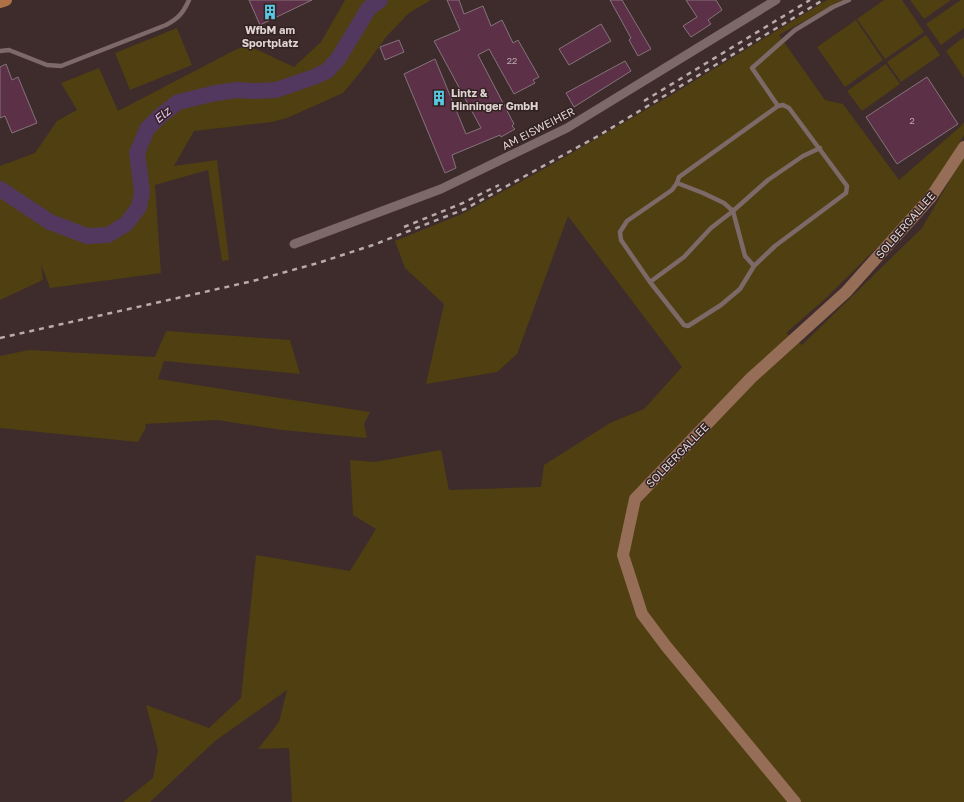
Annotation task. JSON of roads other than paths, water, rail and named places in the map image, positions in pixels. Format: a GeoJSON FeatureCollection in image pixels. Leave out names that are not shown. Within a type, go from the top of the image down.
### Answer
{"type":"FeatureCollection","features":[{"type":"Feature","properties":{"kind":"main road"},"geometry":{"type":"LineString","coordinates":[[0,2],[6,0]]}},
{"type":"Feature","properties":{"kind":"street","name":"AM EISWEIHER"},"geometry":{"type":"LineString","coordinates":[[294,244],[441,189],[566,128],[776,0]]}},
{"type":"Feature","properties":{"kind":"street","name":"SOLBERGALLEE"},"geometry":{"type":"LineString","coordinates":[[795,802],[642,614],[623,555],[635,499],[751,378],[846,292],[931,197],[964,146]]}},
{"type":"Feature","properties":{"kind":"lane"},"geometry":{"type":"LineString","coordinates":[[0,51],[9,50],[47,65],[61,66],[166,25],[183,13],[189,0]]}},
{"type":"Feature","properties":{"kind":"lane"},"geometry":{"type":"LineString","coordinates":[[778,106],[752,68],[795,30],[832,7],[848,0]]}},
{"type":"Feature","properties":{"kind":"lane"},"geometry":{"type":"LineString","coordinates":[[783,105],[789,108],[848,186],[846,193],[775,246],[754,266],[740,289],[721,305],[688,326],[684,325],[650,282],[621,240],[620,232],[627,221],[672,190],[679,177],[778,106],[783,105]]}},
{"type":"Feature","properties":{"kind":"lane"},"geometry":{"type":"LineString","coordinates":[[650,282],[684,257],[711,228],[768,180],[803,156],[820,148]]}},
{"type":"Feature","properties":{"kind":"lane"},"geometry":{"type":"LineString","coordinates":[[677,183],[724,203],[732,211],[745,256],[754,266]]}},
{"type":"Feature","properties":{"kind":"waterway","name":"Elz"},"geometry":{"type":"LineString","coordinates":[[0,189],[50,222],[87,236],[108,235],[126,224],[139,207],[142,192],[137,153],[147,129],[159,117],[178,102],[216,93],[237,90],[276,90],[327,71],[338,59],[369,8],[380,0]]}},
{"type":"Feature","properties":{"kind":"railway"},"geometry":{"type":"LineString","coordinates":[[644,101],[810,0]]}},
{"type":"Feature","properties":{"kind":"railway"},"geometry":{"type":"LineString","coordinates":[[0,338],[253,281],[318,263],[373,245],[465,209],[598,136],[823,0]]}},
{"type":"Feature","properties":{"kind":"railway"},"geometry":{"type":"LineString","coordinates":[[404,227],[463,203],[499,185]]}},
{"type":"Feature","properties":{"kind":"place","name":"WfbM am Sportplatz"},"geometry":{"type":"Point","coordinates":[270,12]}},
{"type":"Feature","properties":{"kind":"place","name":"Lintz & Hinninger GmbH"},"geometry":{"type":"Point","coordinates":[439,98]}}]}
